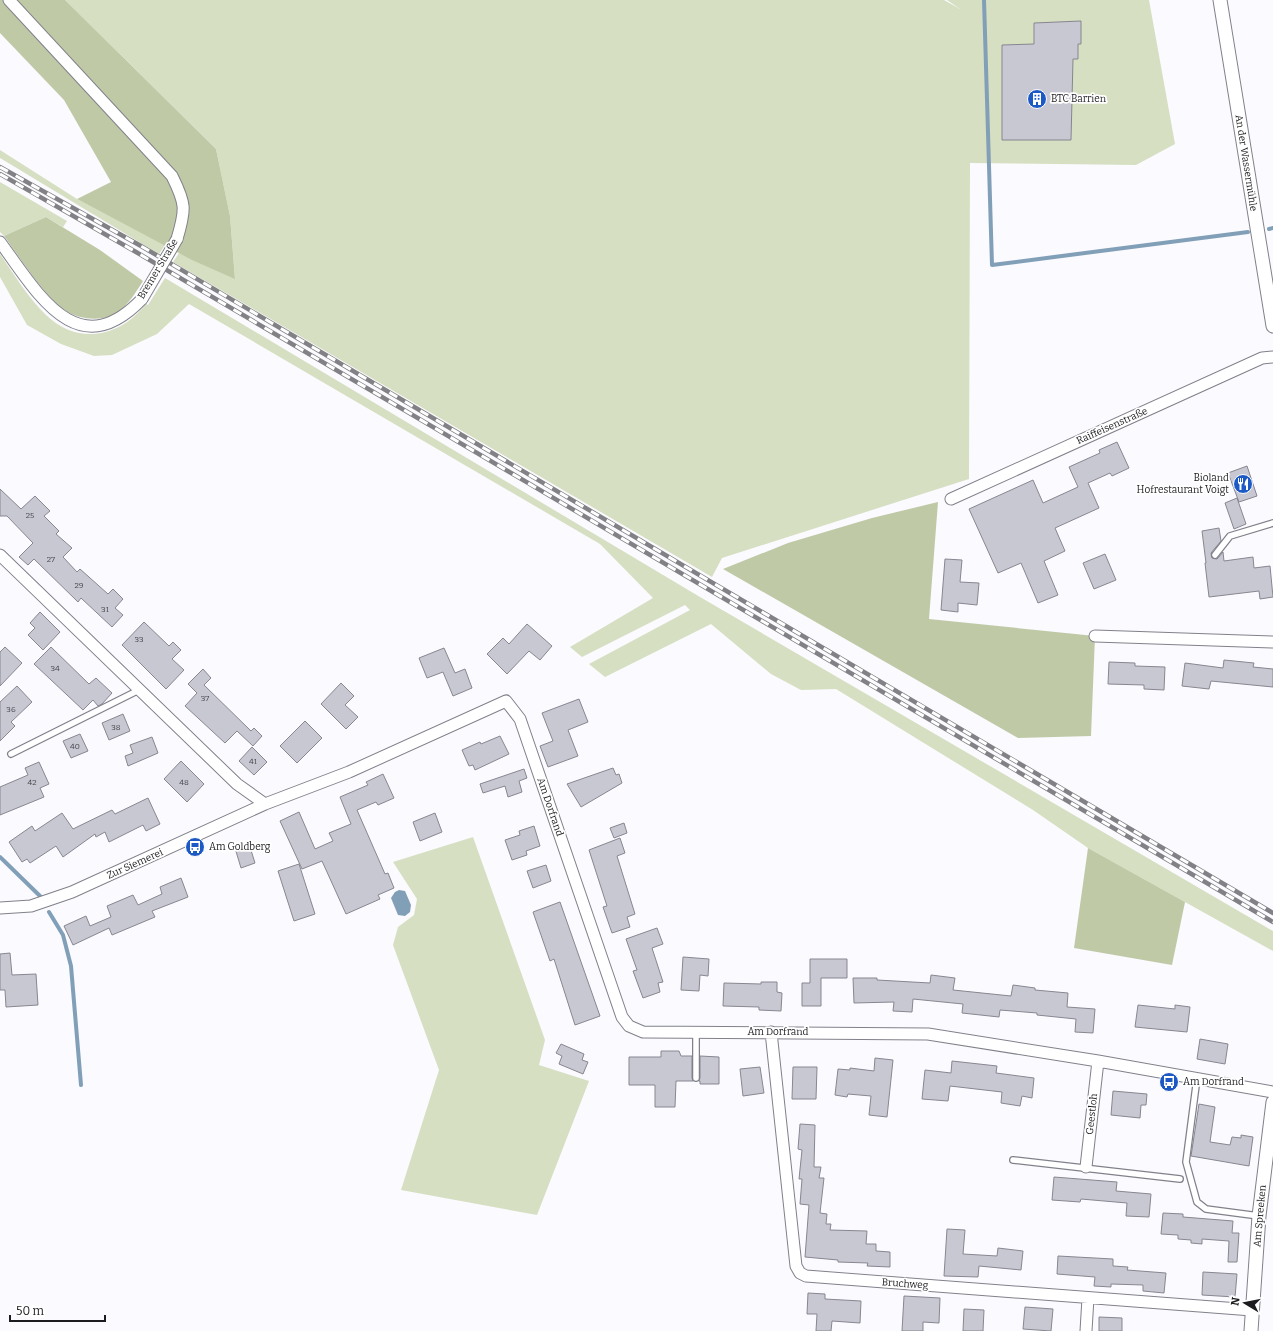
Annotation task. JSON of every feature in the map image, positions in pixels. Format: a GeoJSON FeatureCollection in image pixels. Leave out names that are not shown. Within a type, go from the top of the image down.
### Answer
{"type":"FeatureCollection","features":[{"type":"Feature","properties":{"kind":"street","name":"Bremer Straße"},"geometry":{"type":"LineString","coordinates":[[0,242],[45,303],[63,318],[80,324],[96,326],[112,322],[129,312],[142,299],[177,239],[183,218],[183,198],[172,176],[9,0]]}},
{"type":"Feature","properties":{"kind":"street","name":"An der Wassermühle"},"geometry":{"type":"LineString","coordinates":[[1220,0],[1273,326]]}},
{"type":"Feature","properties":{"kind":"street","name":"Raiffeisenstraße"},"geometry":{"type":"LineString","coordinates":[[951,499],[1262,358],[1273,357]]}},
{"type":"Feature","properties":{"kind":"street"},"geometry":{"type":"LineString","coordinates":[[0,555],[237,784],[265,804]]}},
{"type":"Feature","properties":{"kind":"street"},"geometry":{"type":"LineString","coordinates":[[1095,636],[1273,642]]}},
{"type":"Feature","properties":{"kind":"street","name":"Am Dorfrand"},"geometry":{"type":"LineString","coordinates":[[265,804],[348,772],[506,701],[520,719],[622,1018],[629,1026],[643,1032],[928,1034],[1098,1061],[1273,1092]]}},
{"type":"Feature","properties":{"kind":"street","name":"Zur Siemerei"},"geometry":{"type":"LineString","coordinates":[[0,908],[31,906],[72,892],[265,804]]}},
{"type":"Feature","properties":{"kind":"street","name":"Bruchweg"},"geometry":{"type":"LineString","coordinates":[[772,1032],[795,1260],[800,1273],[806,1276],[1252,1310]]}},
{"type":"Feature","properties":{"kind":"street","name":"Geestloh"},"geometry":{"type":"LineString","coordinates":[[1086,1168],[1098,1061]]}},
{"type":"Feature","properties":{"kind":"street","name":"Am Spreeken"},"geometry":{"type":"LineString","coordinates":[[1251,1331],[1259,1216],[1273,1102]]}},
{"type":"Feature","properties":{"kind":"street"},"geometry":{"type":"LineString","coordinates":[[1086,1331],[1088,1298]]}},
{"type":"Feature","properties":{"kind":"lane"},"geometry":{"type":"LineString","coordinates":[[1215,555],[1230,536],[1273,523]]}},
{"type":"Feature","properties":{"kind":"lane"},"geometry":{"type":"LineString","coordinates":[[11,754],[139,689]]}},
{"type":"Feature","properties":{"kind":"lane"},"geometry":{"type":"LineString","coordinates":[[696,1032],[696,1078]]}},
{"type":"Feature","properties":{"kind":"lane"},"geometry":{"type":"LineString","coordinates":[[1197,1078],[1186,1162],[1197,1202],[1206,1209],[1259,1216]]}},
{"type":"Feature","properties":{"kind":"lane"},"geometry":{"type":"LineString","coordinates":[[1013,1160],[1180,1179]]}},
{"type":"Feature","properties":{"kind":"green space"},"geometry":{"type":"Polygon","coordinates":[[[0,0],[65,0],[216,149],[230,216],[235,279],[192,260],[77,199],[111,182],[64,100],[0,33],[0,0]]]}},
{"type":"Feature","properties":{"kind":"green space"},"geometry":{"type":"Polygon","coordinates":[[[65,0],[944,0],[960,9],[947,0],[1149,0],[1175,144],[1136,165],[970,163],[969,479],[722,558],[712,577],[173,262],[179,253],[235,278],[230,216],[216,149],[65,0]]]}},
{"type":"Feature","properties":{"kind":"green space"},"geometry":{"type":"Polygon","coordinates":[[[0,150],[77,199],[165,245],[159,254],[0,158],[0,150]]]}},
{"type":"Feature","properties":{"kind":"green space"},"geometry":{"type":"Polygon","coordinates":[[[0,182],[67,221],[63,227],[46,217],[4,236],[0,232],[0,182]]]}},
{"type":"Feature","properties":{"kind":"green space"},"geometry":{"type":"Polygon","coordinates":[[[46,217],[100,250],[143,281],[129,302],[122,309],[113,315],[106,317],[92,319],[85,318],[66,311],[50,297],[4,236],[46,217]]]}},
{"type":"Feature","properties":{"kind":"green space"},"geometry":{"type":"Polygon","coordinates":[[[0,254],[27,294],[46,315],[58,325],[71,331],[85,334],[98,334],[124,324],[136,315],[146,304],[148,305],[165,278],[700,597],[1273,931],[1273,951],[1088,848],[1033,810],[836,689],[801,690],[771,674],[711,624],[605,677],[589,664],[690,610],[685,605],[582,657],[570,647],[653,598],[600,544],[189,304],[157,334],[112,355],[94,356],[61,344],[27,325],[0,277],[0,254]]]}},
{"type":"Feature","properties":{"kind":"green space"},"geometry":{"type":"Polygon","coordinates":[[[938,502],[929,619],[1095,636],[1091,736],[1018,738],[723,569],[788,543],[872,518],[938,502]]]}},
{"type":"Feature","properties":{"kind":"green space"},"geometry":{"type":"Polygon","coordinates":[[[473,837],[545,1040],[539,1065],[589,1081],[537,1215],[401,1190],[439,1070],[393,945],[398,927],[414,915],[417,899],[393,862],[473,837]]]}},
{"type":"Feature","properties":{"kind":"green space"},"geometry":{"type":"Polygon","coordinates":[[[1088,848],[1185,902],[1172,965],[1074,948],[1088,848]]]}},
{"type":"Feature","properties":{"kind":"water"},"geometry":{"type":"Polygon","coordinates":[[[399,890],[405,891],[411,905],[410,912],[405,916],[398,915],[391,898],[395,892],[399,890]]]}},
{"type":"Feature","properties":{"kind":"building","name":"BTC Barrien"},"geometry":{"type":"Polygon","coordinates":[[[1081,21],[1081,44],[1078,44],[1078,59],[1073,59],[1071,140],[1002,140],[1002,45],[1034,44],[1034,23],[1081,21]]]}},
{"type":"Feature","properties":{"kind":"building"},"geometry":{"type":"Polygon","coordinates":[[[1117,442],[1129,468],[1112,476],[1110,473],[1088,483],[1099,508],[1055,528],[1065,551],[1044,561],[1058,595],[1038,603],[1021,563],[998,573],[969,509],[1033,480],[1043,503],[1078,487],[1069,467],[1100,453],[1099,450],[1117,442]]]}},
{"type":"Feature","properties":{"kind":"building","name":"Bioland Hofrestaurant Voigt"},"geometry":{"type":"Polygon","coordinates":[[[1247,466],[1257,496],[1239,502],[1228,473],[1247,466]]]}},
{"type":"Feature","properties":{"kind":"building"},"geometry":{"type":"Polygon","coordinates":[[[0,489],[21,509],[35,496],[50,511],[44,516],[59,531],[56,534],[72,548],[63,557],[77,572],[80,569],[108,594],[113,589],[123,599],[115,608],[123,615],[112,627],[81,598],[78,602],[34,559],[28,565],[19,557],[33,543],[7,516],[0,516],[0,489]]]}},
{"type":"Feature","properties":{"kind":"building"},"geometry":{"type":"Polygon","coordinates":[[[1237,498],[1246,524],[1234,529],[1225,503],[1237,498]]]}},
{"type":"Feature","properties":{"kind":"building"},"geometry":{"type":"Polygon","coordinates":[[[1219,528],[1221,541],[1211,553],[1212,558],[1217,559],[1223,552],[1224,561],[1253,557],[1254,568],[1270,566],[1273,597],[1260,599],[1259,591],[1209,597],[1202,531],[1219,528]]]}},
{"type":"Feature","properties":{"kind":"building"},"geometry":{"type":"Polygon","coordinates":[[[1105,554],[1116,580],[1094,589],[1083,563],[1105,554]]]}},
{"type":"Feature","properties":{"kind":"building"},"geometry":{"type":"Polygon","coordinates":[[[945,559],[962,560],[960,582],[979,583],[977,605],[958,603],[958,612],[941,610],[945,559]]]}},
{"type":"Feature","properties":{"kind":"building"},"geometry":{"type":"Polygon","coordinates":[[[40,612],[60,632],[43,650],[28,635],[35,628],[30,623],[40,612]]]}},
{"type":"Feature","properties":{"kind":"building"},"geometry":{"type":"Polygon","coordinates":[[[144,622],[169,646],[173,642],[181,650],[172,659],[184,670],[166,689],[122,645],[144,622]]]}},
{"type":"Feature","properties":{"kind":"building"},"geometry":{"type":"Polygon","coordinates":[[[527,624],[552,646],[540,660],[529,651],[507,674],[487,654],[503,638],[509,644],[527,624]]]}},
{"type":"Feature","properties":{"kind":"building"},"geometry":{"type":"Polygon","coordinates":[[[5,647],[22,663],[0,686],[0,652],[5,647]]]}},
{"type":"Feature","properties":{"kind":"building"},"geometry":{"type":"Polygon","coordinates":[[[51,647],[89,684],[96,678],[112,693],[102,704],[98,706],[93,700],[83,710],[34,664],[51,647]]]}},
{"type":"Feature","properties":{"kind":"building"},"geometry":{"type":"Polygon","coordinates":[[[444,648],[455,673],[465,669],[472,688],[453,696],[443,672],[427,678],[419,658],[444,648]]]}},
{"type":"Feature","properties":{"kind":"building"},"geometry":{"type":"Polygon","coordinates":[[[1224,660],[1254,663],[1253,667],[1273,669],[1273,687],[1211,681],[1209,689],[1182,686],[1185,663],[1223,668],[1224,660]]]}},
{"type":"Feature","properties":{"kind":"building"},"geometry":{"type":"Polygon","coordinates":[[[1109,662],[1135,663],[1135,666],[1165,667],[1164,690],[1144,689],[1144,685],[1108,684],[1109,662]]]}},
{"type":"Feature","properties":{"kind":"building"},"geometry":{"type":"Polygon","coordinates":[[[203,669],[211,678],[204,685],[251,731],[254,728],[262,736],[253,746],[237,731],[225,743],[185,706],[197,693],[188,684],[203,669]]]}},
{"type":"Feature","properties":{"kind":"building"},"geometry":{"type":"Polygon","coordinates":[[[341,683],[354,696],[345,705],[358,717],[346,729],[321,704],[341,683]]]}},
{"type":"Feature","properties":{"kind":"building"},"geometry":{"type":"Polygon","coordinates":[[[17,686],[32,702],[11,722],[15,726],[0,741],[0,702],[17,686]]]}},
{"type":"Feature","properties":{"kind":"building"},"geometry":{"type":"Polygon","coordinates":[[[579,699],[588,722],[568,730],[578,756],[548,767],[540,746],[553,741],[542,713],[579,699]]]}},
{"type":"Feature","properties":{"kind":"building"},"geometry":{"type":"Polygon","coordinates":[[[123,714],[130,731],[109,740],[102,723],[123,714]]]}},
{"type":"Feature","properties":{"kind":"building"},"geometry":{"type":"Polygon","coordinates":[[[305,721],[322,738],[297,763],[280,746],[305,721]]]}},
{"type":"Feature","properties":{"kind":"building"},"geometry":{"type":"Polygon","coordinates":[[[80,734],[88,751],[71,758],[63,741],[80,734]]]}},
{"type":"Feature","properties":{"kind":"building"},"geometry":{"type":"Polygon","coordinates":[[[500,736],[509,754],[475,770],[473,765],[469,766],[462,750],[480,742],[481,744],[500,736]]]}},
{"type":"Feature","properties":{"kind":"building"},"geometry":{"type":"Polygon","coordinates":[[[152,737],[158,753],[128,766],[125,756],[133,753],[130,745],[152,737]]]}},
{"type":"Feature","properties":{"kind":"building"},"geometry":{"type":"Polygon","coordinates":[[[252,747],[267,762],[254,775],[239,761],[252,747]]]}},
{"type":"Feature","properties":{"kind":"building"},"geometry":{"type":"Polygon","coordinates":[[[181,761],[204,784],[187,802],[164,779],[181,761]]]}},
{"type":"Feature","properties":{"kind":"building"},"geometry":{"type":"Polygon","coordinates":[[[39,762],[49,784],[40,788],[44,797],[0,815],[0,787],[28,775],[25,768],[39,762]]]}},
{"type":"Feature","properties":{"kind":"building"},"geometry":{"type":"Polygon","coordinates":[[[613,768],[616,775],[619,774],[622,783],[581,807],[567,784],[613,768]]]}},
{"type":"Feature","properties":{"kind":"building"},"geometry":{"type":"Polygon","coordinates":[[[524,769],[527,778],[519,781],[522,792],[508,797],[505,786],[483,793],[480,784],[524,769]]]}},
{"type":"Feature","properties":{"kind":"building"},"geometry":{"type":"Polygon","coordinates":[[[383,774],[394,798],[378,805],[376,802],[357,810],[385,874],[388,873],[394,888],[378,895],[380,899],[346,914],[322,861],[302,869],[280,821],[299,812],[315,849],[333,841],[329,833],[351,824],[340,797],[368,785],[366,782],[383,774]]]}},
{"type":"Feature","properties":{"kind":"building"},"geometry":{"type":"Polygon","coordinates":[[[148,798],[160,824],[146,831],[143,825],[109,842],[105,832],[96,837],[95,834],[63,857],[56,846],[30,863],[27,859],[22,862],[9,842],[32,826],[35,831],[62,813],[73,829],[112,810],[115,814],[148,798]]]}},
{"type":"Feature","properties":{"kind":"building"},"geometry":{"type":"Polygon","coordinates":[[[435,813],[442,832],[420,841],[413,822],[435,813]]]}},
{"type":"Feature","properties":{"kind":"building"},"geometry":{"type":"Polygon","coordinates":[[[624,823],[627,833],[614,838],[610,828],[624,823]]]}},
{"type":"Feature","properties":{"kind":"building"},"geometry":{"type":"Polygon","coordinates":[[[534,826],[540,846],[526,851],[527,855],[512,860],[505,840],[520,835],[519,831],[534,826]]]}},
{"type":"Feature","properties":{"kind":"building"},"geometry":{"type":"Polygon","coordinates":[[[620,838],[625,853],[617,856],[635,914],[627,917],[630,927],[612,933],[603,907],[607,906],[589,850],[620,838]]]}},
{"type":"Feature","properties":{"kind":"building"},"geometry":{"type":"Polygon","coordinates":[[[249,844],[255,863],[241,868],[235,848],[249,844]]]}},
{"type":"Feature","properties":{"kind":"building"},"geometry":{"type":"Polygon","coordinates":[[[299,864],[315,914],[294,921],[278,871],[299,864]]]}},
{"type":"Feature","properties":{"kind":"building"},"geometry":{"type":"Polygon","coordinates":[[[546,865],[551,881],[533,888],[527,871],[546,865]]]}},
{"type":"Feature","properties":{"kind":"building"},"geometry":{"type":"Polygon","coordinates":[[[181,878],[188,897],[152,911],[155,917],[112,935],[109,928],[73,945],[64,926],[86,916],[90,926],[111,917],[107,906],[133,895],[138,905],[162,894],[160,887],[181,878]]]}},
{"type":"Feature","properties":{"kind":"building"},"geometry":{"type":"Polygon","coordinates":[[[560,902],[600,1016],[575,1025],[554,959],[550,961],[533,912],[560,902]]]}},
{"type":"Feature","properties":{"kind":"building"},"geometry":{"type":"Polygon","coordinates":[[[657,928],[663,944],[652,948],[663,982],[658,983],[660,992],[643,998],[633,971],[637,970],[626,939],[657,928]]]}},
{"type":"Feature","properties":{"kind":"building"},"geometry":{"type":"Polygon","coordinates":[[[10,953],[12,975],[36,974],[38,1005],[6,1007],[5,990],[0,990],[0,954],[10,953]]]}},
{"type":"Feature","properties":{"kind":"building"},"geometry":{"type":"Polygon","coordinates":[[[683,957],[709,959],[708,976],[700,975],[699,991],[681,990],[683,957]]]}},
{"type":"Feature","properties":{"kind":"building"},"geometry":{"type":"Polygon","coordinates":[[[810,959],[847,959],[847,978],[821,978],[821,1006],[802,1006],[802,983],[810,983],[810,959]]]}},
{"type":"Feature","properties":{"kind":"building"},"geometry":{"type":"Polygon","coordinates":[[[931,975],[955,978],[953,990],[1011,996],[1013,985],[1035,988],[1035,990],[1068,993],[1067,1007],[1095,1009],[1093,1033],[1075,1032],[1076,1019],[1037,1015],[1037,1013],[1000,1010],[999,1017],[962,1013],[963,1004],[913,999],[912,1012],[893,1011],[894,1002],[854,1003],[853,978],[877,978],[877,980],[930,983],[931,975]]]}},
{"type":"Feature","properties":{"kind":"building"},"geometry":{"type":"Polygon","coordinates":[[[761,982],[777,982],[777,992],[782,993],[781,1011],[759,1010],[759,1007],[723,1006],[724,983],[761,984],[761,982]]]}},
{"type":"Feature","properties":{"kind":"building"},"geometry":{"type":"Polygon","coordinates":[[[1138,1005],[1175,1009],[1175,1005],[1190,1007],[1187,1032],[1135,1027],[1138,1005]]]}},
{"type":"Feature","properties":{"kind":"building"},"geometry":{"type":"Polygon","coordinates":[[[1200,1039],[1228,1044],[1225,1064],[1197,1059],[1200,1039]]]}},
{"type":"Feature","properties":{"kind":"building"},"geometry":{"type":"Polygon","coordinates":[[[561,1044],[584,1054],[582,1060],[588,1062],[583,1074],[559,1064],[562,1056],[556,1053],[561,1044]]]}},
{"type":"Feature","properties":{"kind":"building"},"geometry":{"type":"Polygon","coordinates":[[[661,1051],[679,1051],[681,1056],[692,1056],[693,1081],[676,1081],[675,1107],[655,1107],[655,1085],[629,1085],[629,1057],[661,1057],[661,1051]]]}},
{"type":"Feature","properties":{"kind":"building"},"geometry":{"type":"Polygon","coordinates":[[[700,1056],[719,1057],[719,1084],[700,1084],[700,1056]]]}},
{"type":"Feature","properties":{"kind":"building"},"geometry":{"type":"Polygon","coordinates":[[[875,1058],[893,1060],[887,1117],[869,1115],[871,1096],[848,1094],[847,1097],[835,1095],[838,1069],[850,1070],[850,1068],[874,1071],[875,1058]]]}},
{"type":"Feature","properties":{"kind":"building"},"geometry":{"type":"Polygon","coordinates":[[[952,1061],[997,1066],[996,1073],[1034,1078],[1032,1098],[1022,1096],[1020,1106],[1001,1103],[1002,1092],[950,1086],[948,1101],[922,1099],[925,1070],[951,1073],[952,1061]]]}},
{"type":"Feature","properties":{"kind":"building"},"geometry":{"type":"Polygon","coordinates":[[[760,1067],[764,1093],[743,1096],[740,1069],[760,1067]]]}},
{"type":"Feature","properties":{"kind":"building"},"geometry":{"type":"Polygon","coordinates":[[[793,1067],[817,1067],[816,1099],[792,1099],[793,1067]]]}},
{"type":"Feature","properties":{"kind":"building"},"geometry":{"type":"Polygon","coordinates":[[[1113,1091],[1147,1094],[1146,1105],[1141,1105],[1140,1118],[1111,1115],[1113,1091]]]}},
{"type":"Feature","properties":{"kind":"building"},"geometry":{"type":"Polygon","coordinates":[[[1199,1104],[1215,1107],[1210,1142],[1230,1145],[1232,1137],[1241,1138],[1241,1135],[1253,1137],[1249,1166],[1191,1156],[1199,1104]]]}},
{"type":"Feature","properties":{"kind":"building"},"geometry":{"type":"Polygon","coordinates":[[[800,1124],[815,1125],[814,1167],[821,1167],[819,1178],[824,1178],[820,1213],[827,1214],[826,1224],[831,1224],[830,1230],[867,1231],[866,1244],[876,1244],[876,1251],[890,1252],[890,1267],[867,1266],[868,1263],[838,1262],[838,1260],[805,1257],[809,1205],[800,1204],[802,1179],[799,1179],[802,1150],[798,1149],[800,1124]]]}},
{"type":"Feature","properties":{"kind":"building"},"geometry":{"type":"Polygon","coordinates":[[[1054,1177],[1117,1182],[1116,1191],[1151,1194],[1149,1217],[1126,1216],[1127,1203],[1081,1199],[1080,1202],[1052,1200],[1054,1177]]]}},
{"type":"Feature","properties":{"kind":"building"},"geometry":{"type":"Polygon","coordinates":[[[1163,1213],[1183,1214],[1183,1217],[1233,1221],[1232,1233],[1239,1233],[1237,1262],[1228,1262],[1229,1241],[1202,1239],[1202,1244],[1191,1243],[1191,1240],[1178,1239],[1178,1235],[1161,1234],[1163,1213]]]}},
{"type":"Feature","properties":{"kind":"building"},"geometry":{"type":"Polygon","coordinates":[[[947,1229],[965,1230],[963,1254],[997,1256],[998,1248],[1023,1251],[1021,1270],[979,1266],[978,1277],[944,1276],[947,1229]]]}},
{"type":"Feature","properties":{"kind":"building"},"geometry":{"type":"Polygon","coordinates":[[[1058,1256],[1113,1259],[1113,1266],[1128,1267],[1127,1270],[1166,1273],[1164,1293],[1143,1291],[1143,1285],[1111,1284],[1111,1287],[1094,1286],[1095,1277],[1057,1274],[1058,1256]]]}},
{"type":"Feature","properties":{"kind":"building"},"geometry":{"type":"Polygon","coordinates":[[[1203,1272],[1237,1274],[1235,1297],[1202,1295],[1203,1272]]]}},
{"type":"Feature","properties":{"kind":"building"},"geometry":{"type":"Polygon","coordinates":[[[808,1293],[825,1294],[825,1299],[861,1301],[860,1323],[832,1321],[831,1331],[816,1331],[817,1314],[807,1314],[808,1293]]]}},
{"type":"Feature","properties":{"kind":"building"},"geometry":{"type":"Polygon","coordinates":[[[904,1296],[940,1298],[939,1323],[923,1322],[923,1331],[902,1331],[904,1296]]]}},
{"type":"Feature","properties":{"kind":"building"},"geometry":{"type":"Polygon","coordinates":[[[1025,1307],[1053,1309],[1051,1331],[1023,1329],[1025,1307]]]}},
{"type":"Feature","properties":{"kind":"building"},"geometry":{"type":"Polygon","coordinates":[[[964,1309],[984,1310],[983,1331],[963,1331],[964,1309]]]}},
{"type":"Feature","properties":{"kind":"building"},"geometry":{"type":"Polygon","coordinates":[[[1099,1317],[1122,1318],[1122,1331],[1099,1331],[1099,1317]]]}},
{"type":"Feature","properties":{"kind":"waterway"},"geometry":{"type":"LineString","coordinates":[[984,0],[992,265],[1248,232]]}},
{"type":"Feature","properties":{"kind":"waterway"},"geometry":{"type":"LineString","coordinates":[[1269,229],[1273,228]]}},
{"type":"Feature","properties":{"kind":"waterway"},"geometry":{"type":"LineString","coordinates":[[0,857],[41,897]]}},
{"type":"Feature","properties":{"kind":"waterway"},"geometry":{"type":"LineString","coordinates":[[49,912],[63,935],[71,966],[81,1085]]}},
{"type":"Feature","properties":{"kind":"railway"},"geometry":{"type":"LineString","coordinates":[[0,167],[141,246],[1273,913]]}},
{"type":"Feature","properties":{"kind":"railway"},"geometry":{"type":"LineString","coordinates":[[0,174],[136,252],[1273,922]]}},
{"type":"Feature","properties":{"kind":"place","name":"BTC Barrien"},"geometry":{"type":"Point","coordinates":[1037,99]}},
{"type":"Feature","properties":{"kind":"place","name":"Bioland Hofrestaurant Voigt"},"geometry":{"type":"Point","coordinates":[1243,484]}},
{"type":"Feature","properties":{"kind":"place","name":"Am Goldberg"},"geometry":{"type":"Point","coordinates":[195,847]}},
{"type":"Feature","properties":{"kind":"place","name":"Am Dorfrand"},"geometry":{"type":"Point","coordinates":[1169,1082]}}]}
